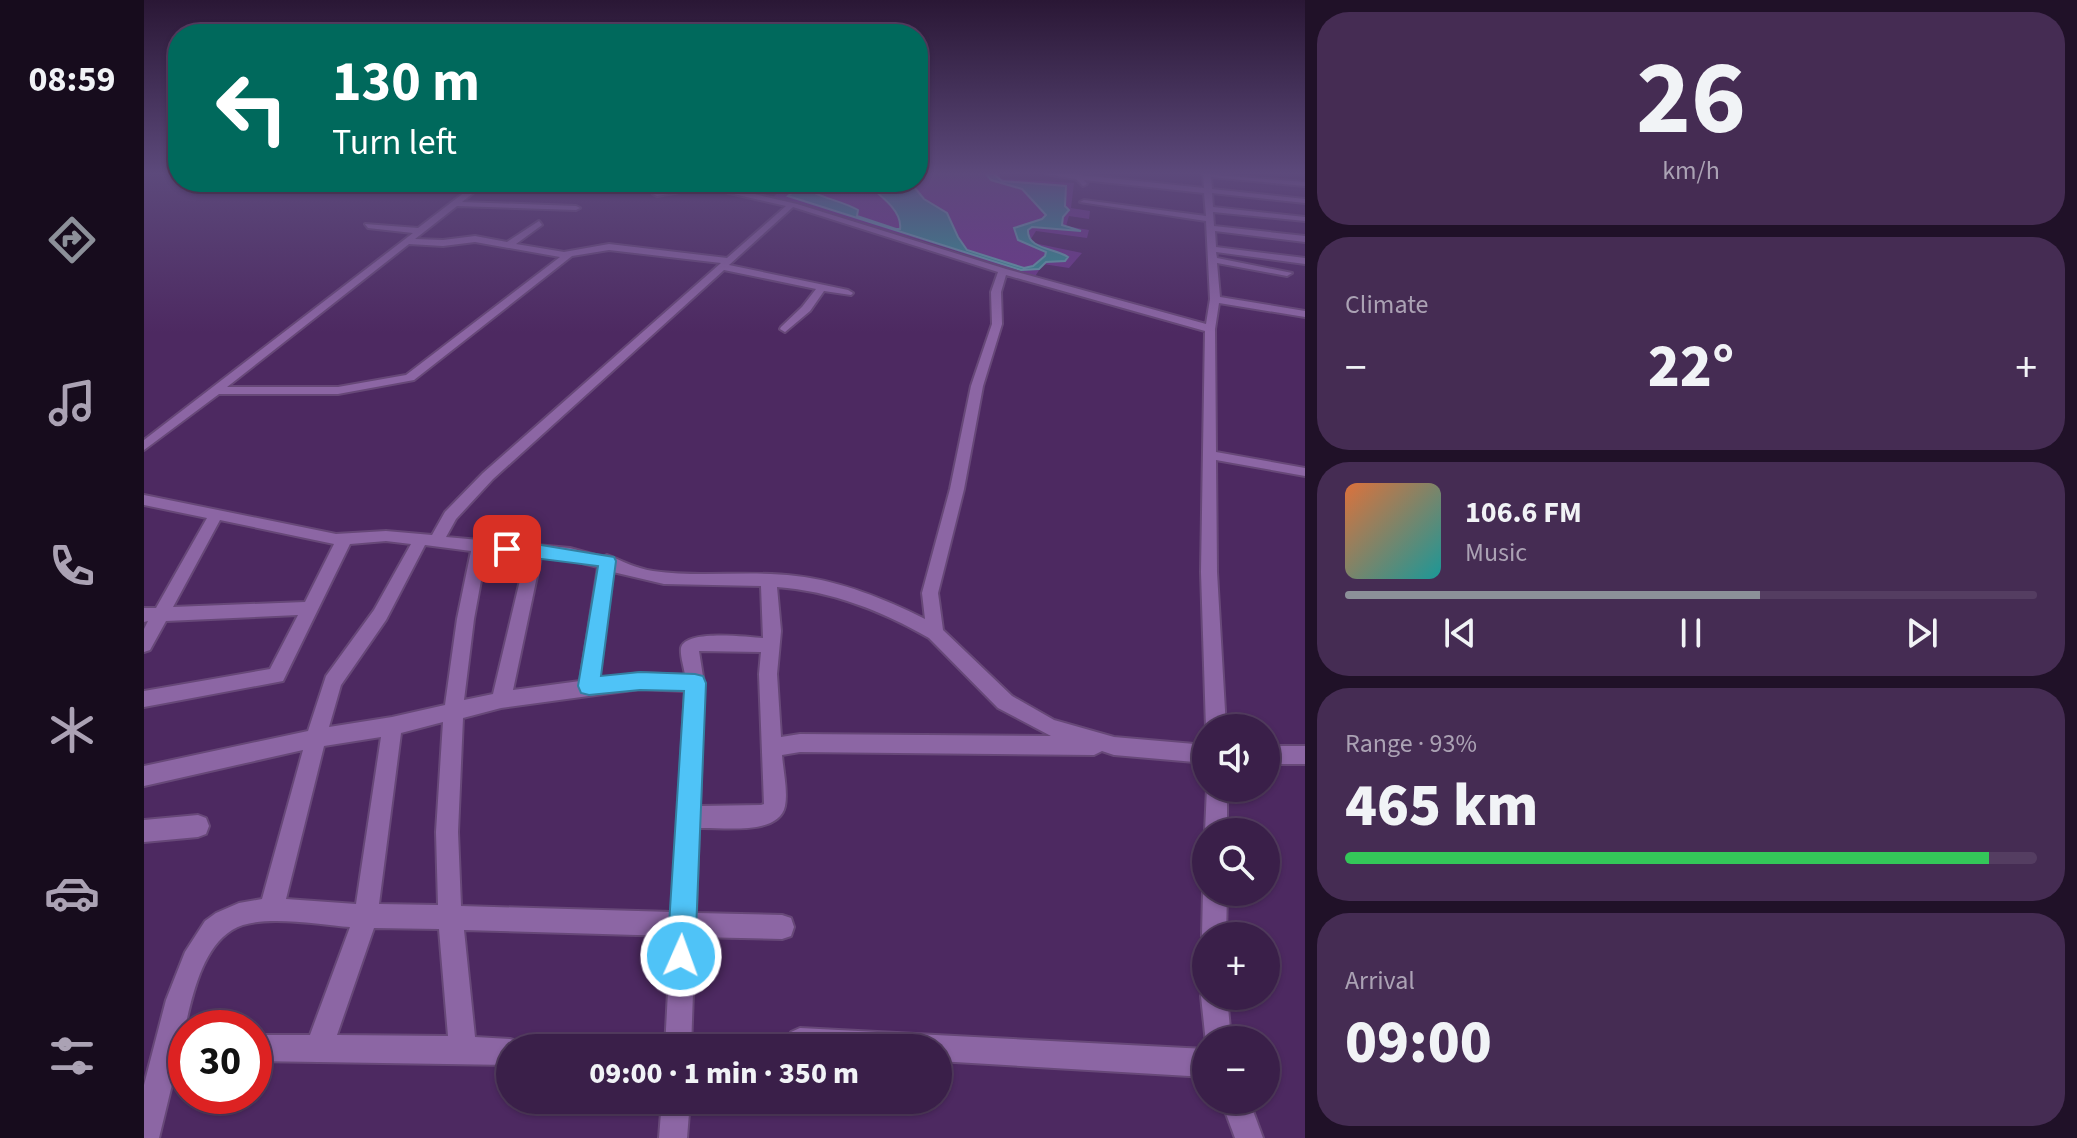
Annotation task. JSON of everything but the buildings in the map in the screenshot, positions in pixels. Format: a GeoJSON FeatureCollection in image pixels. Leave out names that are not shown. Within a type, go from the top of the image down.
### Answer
{"type":"FeatureCollection","features":[{"type":"Feature","properties":{"kind":"street"},"geometry":{"type":"LineString","coordinates":[[380,227],[420,231]]}},
{"type":"Feature","properties":{"kind":"street"},"geometry":{"type":"LineString","coordinates":[[144,446],[425,227]]}},
{"type":"Feature","properties":{"kind":"street"},"geometry":{"type":"LineString","coordinates":[[509,245],[533,227]]}},
{"type":"Feature","properties":{"kind":"street"},"geometry":{"type":"LineString","coordinates":[[271,911],[333,682],[428,540],[488,476],[767,227]]}},
{"type":"Feature","properties":{"kind":"street"},"geometry":{"type":"LineString","coordinates":[[862,227],[1003,271],[1210,329]]}},
{"type":"Feature","properties":{"kind":"street"},"geometry":{"type":"LineString","coordinates":[[1210,227],[1215,299],[1210,329],[1209,572],[1215,714]]}},
{"type":"Feature","properties":{"kind":"street"},"geometry":{"type":"LineString","coordinates":[[1266,227],[1305,239]]}},
{"type":"Feature","properties":{"kind":"street"},"geometry":{"type":"LineString","coordinates":[[407,241],[443,243],[475,239],[569,254],[600,247],[727,264],[848,293]]}},
{"type":"Feature","properties":{"kind":"street"},"geometry":{"type":"LineString","coordinates":[[214,390],[344,390],[389,385],[410,378],[569,254]]}},
{"type":"Feature","properties":{"kind":"street"},"geometry":{"type":"LineString","coordinates":[[1212,255],[1305,261]]}},
{"type":"Feature","properties":{"kind":"street"},"geometry":{"type":"LineString","coordinates":[[1212,255],[1287,273]]}},
{"type":"Feature","properties":{"kind":"street"},"geometry":{"type":"LineString","coordinates":[[935,633],[930,593],[957,489],[977,386],[997,324],[996,292],[1003,271]]}},
{"type":"Feature","properties":{"kind":"street"},"geometry":{"type":"LineString","coordinates":[[785,329],[806,309],[822,287]]}},
{"type":"Feature","properties":{"kind":"street"},"geometry":{"type":"LineString","coordinates":[[1215,299],[1305,314]]}},
{"type":"Feature","properties":{"kind":"street"},"geometry":{"type":"LineString","coordinates":[[1211,455],[1305,472]]}},
{"type":"Feature","properties":{"kind":"street"},"geometry":{"type":"LineString","coordinates":[[144,500],[345,538],[386,536],[479,549],[535,550],[607,561],[634,573],[661,578],[808,584],[910,618],[935,633],[1005,702],[1049,727],[1114,746]]}},
{"type":"Feature","properties":{"kind":"street"},"geometry":{"type":"LineString","coordinates":[[144,645],[152,615],[216,514]]}},
{"type":"Feature","properties":{"kind":"street"},"geometry":{"type":"LineString","coordinates":[[144,699],[276,676],[345,538]]}},
{"type":"Feature","properties":{"kind":"street"},"geometry":{"type":"LineString","coordinates":[[463,1050],[447,834],[464,619],[479,549]]}},
{"type":"Feature","properties":{"kind":"street"},"geometry":{"type":"LineString","coordinates":[[501,700],[535,550]]}},
{"type":"Feature","properties":{"kind":"street"},"geometry":{"type":"LineString","coordinates":[[589,686],[607,561]]}},
{"type":"Feature","properties":{"kind":"street"},"geometry":{"type":"LineString","coordinates":[[689,817],[763,816],[775,805],[768,674],[771,645],[769,582]]}},
{"type":"Feature","properties":{"kind":"street"},"geometry":{"type":"LineString","coordinates":[[152,615],[310,608]]}},
{"type":"Feature","properties":{"kind":"street"},"geometry":{"type":"LineString","coordinates":[[678,1034],[695,683],[690,648],[697,643],[771,645]]}},
{"type":"Feature","properties":{"kind":"street"},"geometry":{"type":"LineString","coordinates":[[144,776],[316,738],[392,726],[501,700],[640,681],[695,683]]}},
{"type":"Feature","properties":{"kind":"street"},"geometry":{"type":"LineString","coordinates":[[319,1048],[366,916],[392,726]]}},
{"type":"Feature","properties":{"kind":"street"},"geometry":{"type":"LineString","coordinates":[[772,747],[800,743],[1114,746],[1192,753]]}},
{"type":"Feature","properties":{"kind":"street"},"geometry":{"type":"LineString","coordinates":[[1280,755],[1305,755]]}},
{"type":"Feature","properties":{"kind":"street"},"geometry":{"type":"LineString","coordinates":[[144,831],[198,826]]}},
{"type":"Feature","properties":{"kind":"street"},"geometry":{"type":"LineString","coordinates":[[177,1010],[207,934],[233,917],[271,911],[782,927]]}},
{"type":"Feature","properties":{"kind":"street"},"geometry":{"type":"LineString","coordinates":[[272,1048],[496,1051]]}},
{"type":"Feature","properties":{"kind":"street"},"geometry":{"type":"LineString","coordinates":[[952,1049],[1192,1062]]}},
{"type":"Feature","properties":{"kind":"street"},"geometry":{"type":"LineString","coordinates":[[145,1138],[168,1073]]}},
{"type":"Feature","properties":{"kind":"street"},"geometry":{"type":"LineString","coordinates":[[673,1138],[675,1114]]}},
{"type":"Feature","properties":{"kind":"street"},"geometry":{"type":"LineString","coordinates":[[1240,1114],[1249,1138]]}},
{"type":"Feature","properties":{"kind":"shaded area"},"geometry":{"type":"Polygon","coordinates":[[[857,227],[1072,227],[1089,230],[1087,238],[1036,231],[1029,242],[1082,253],[1069,268],[1043,264],[1034,278],[902,235],[857,227]]]}},
{"type":"Feature","properties":{"kind":"shaded area"},"geometry":{"type":"Polygon","coordinates":[[[886,227],[953,227],[967,250],[1024,268],[1033,266],[1046,252],[1018,240],[1014,228],[1032,227],[1028,230],[1032,241],[1068,257],[1065,261],[1046,262],[1039,269],[1021,270],[886,227]]]}},
{"type":"Feature","properties":{"kind":"shaded area"},"geometry":{"type":"Polygon","coordinates":[[[1033,227],[1069,227],[1081,231],[1033,227]]]}},
{"type":"Feature","properties":{"kind":"route"},"geometry":{"type":"LineString","coordinates":[[507,549],[607,561],[589,686],[640,681],[695,683],[681,956]]}}]}
